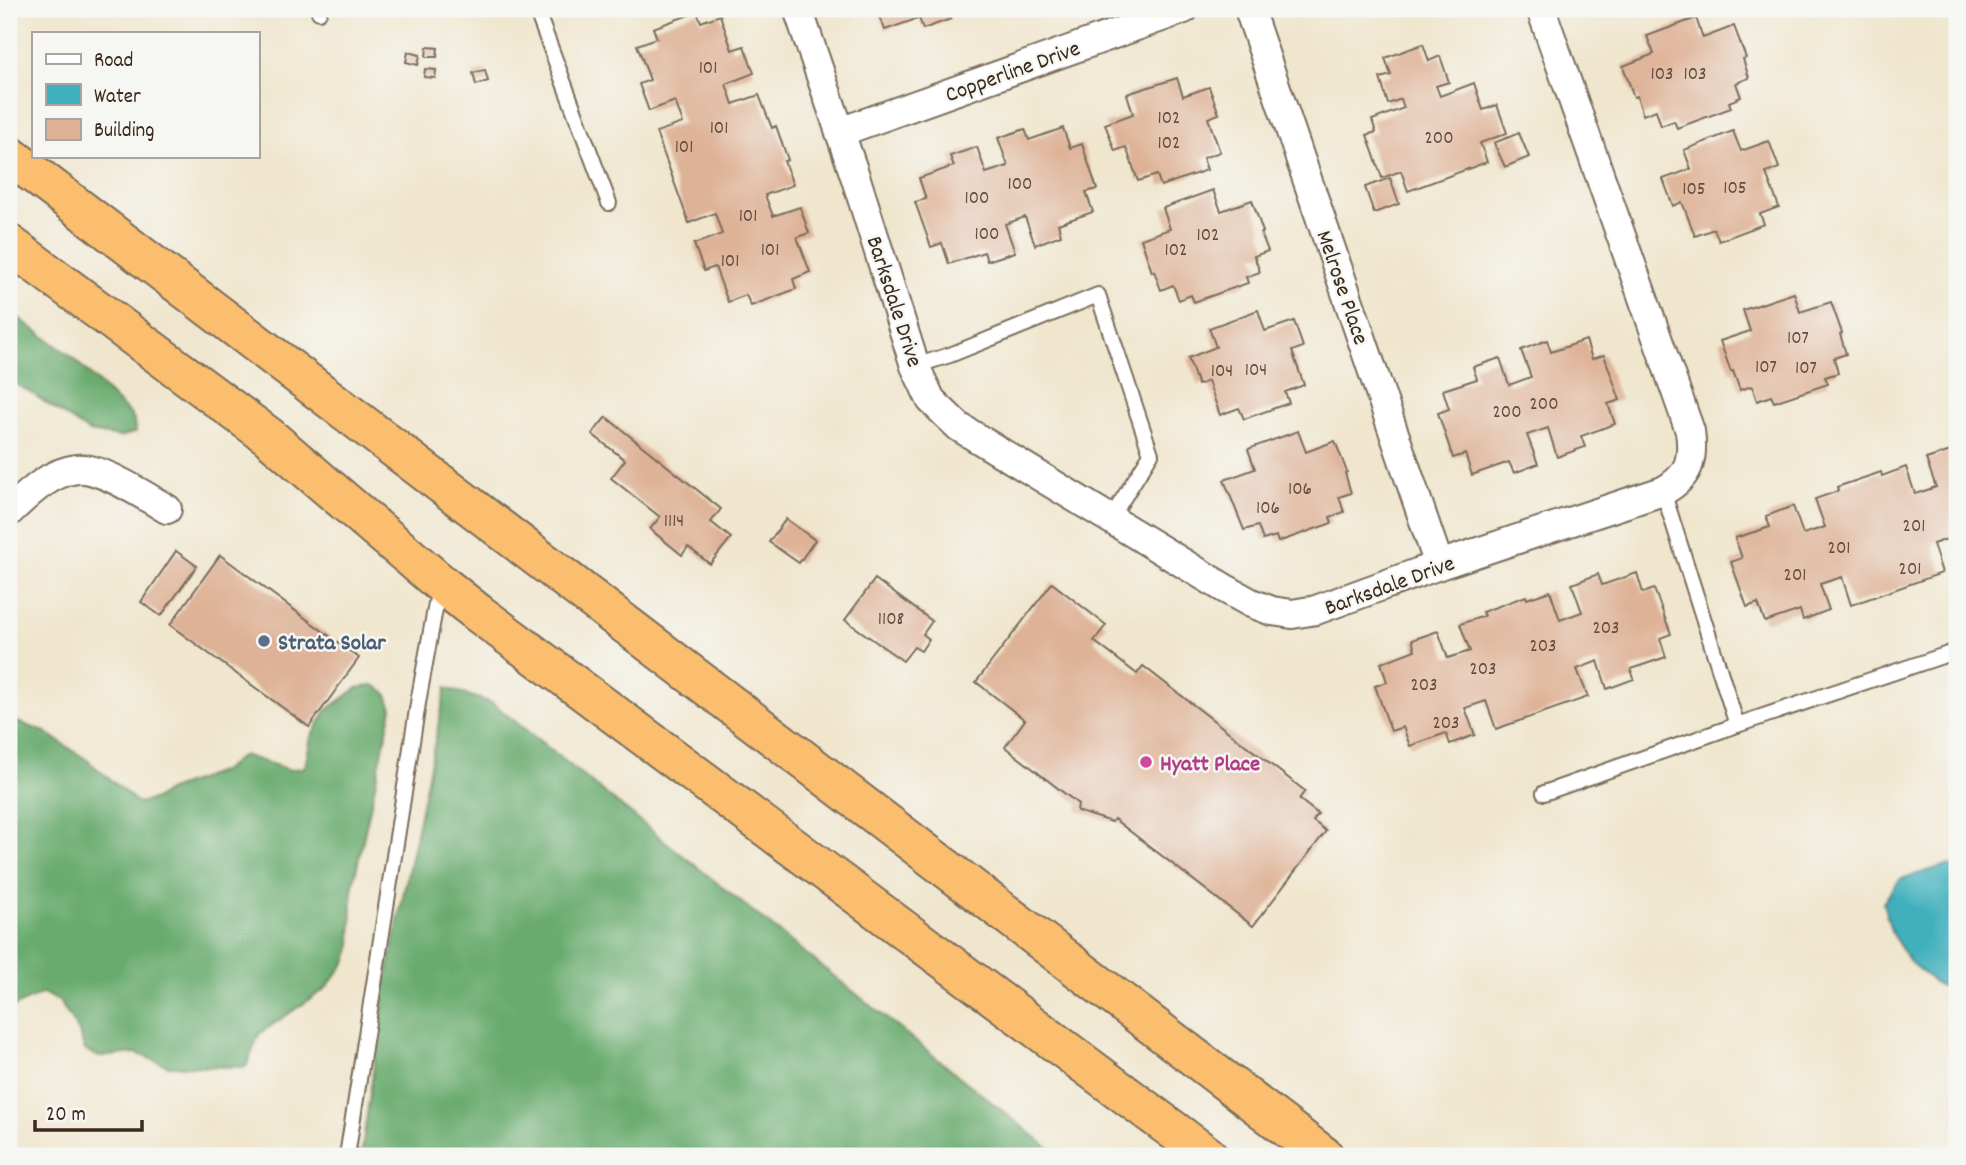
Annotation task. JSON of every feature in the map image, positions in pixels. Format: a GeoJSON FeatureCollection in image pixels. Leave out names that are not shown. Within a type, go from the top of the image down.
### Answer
{"type":"FeatureCollection","features":[{"type":"Feature","properties":{"kind":"highway"},"geometry":{"type":"LineString","coordinates":[[9,155],[1324,1156]]}},
{"type":"Feature","properties":{"kind":"highway"},"geometry":{"type":"LineString","coordinates":[[9,244],[268,436],[439,582],[1208,1156]]}},
{"type":"Feature","properties":{"kind":"street","name":"Barksdale Drive"},"geometry":{"type":"LineString","coordinates":[[798,9],[915,366],[932,400],[959,427],[1224,588],[1251,603],[1272,611],[1292,614],[1316,610],[1439,565],[1662,491],[1676,484],[1684,474],[1691,455],[1690,431],[1541,9]]}},
{"type":"Feature","properties":{"kind":"street","name":"Copperline Drive"},"geometry":{"type":"LineString","coordinates":[[840,132],[1184,9]]}},
{"type":"Feature","properties":{"kind":"street","name":"Melrose Place"},"geometry":{"type":"LineString","coordinates":[[1249,9],[1439,565]]}},
{"type":"Feature","properties":{"kind":"street"},"geometry":{"type":"LineString","coordinates":[[9,512],[33,489],[60,474],[79,468],[100,472],[167,509]]}},
{"type":"Feature","properties":{"kind":"lane"},"geometry":{"type":"LineString","coordinates":[[536,9],[609,203]]}},
{"type":"Feature","properties":{"kind":"lane"},"geometry":{"type":"LineString","coordinates":[[915,366],[950,355],[1098,295],[1151,454],[1111,518]]}},
{"type":"Feature","properties":{"kind":"lane"},"geometry":{"type":"LineString","coordinates":[[1662,491],[1737,725]]}},
{"type":"Feature","properties":{"kind":"lane"},"geometry":{"type":"LineString","coordinates":[[347,1156],[439,582]]}},
{"type":"Feature","properties":{"kind":"lane"},"geometry":{"type":"LineString","coordinates":[[1544,793],[1957,651]]}},
{"type":"Feature","properties":{"kind":"green space"},"geometry":{"type":"Polygon","coordinates":[[[9,311],[72,357],[133,417],[136,432],[120,437],[89,432],[9,381],[9,311]]]}},
{"type":"Feature","properties":{"kind":"green space"},"geometry":{"type":"Polygon","coordinates":[[[374,685],[386,693],[392,708],[352,890],[351,949],[346,962],[325,989],[259,1034],[246,1067],[169,1066],[136,1053],[99,1057],[85,1050],[78,1030],[59,1001],[43,993],[9,1009],[9,719],[45,732],[87,760],[138,803],[156,799],[167,791],[222,771],[243,755],[290,770],[305,767],[311,737],[326,711],[357,688],[374,685]]]}},
{"type":"Feature","properties":{"kind":"green space"},"geometry":{"type":"Polygon","coordinates":[[[446,688],[492,703],[1059,1156],[361,1156],[387,974],[446,688]]]}},
{"type":"Feature","properties":{"kind":"water"},"geometry":{"type":"Polygon","coordinates":[[[1957,865],[1957,991],[1937,984],[1911,963],[1892,934],[1883,903],[1900,879],[1944,866],[1957,865]]]}},
{"type":"Feature","properties":{"kind":"building"},"geometry":{"type":"Polygon","coordinates":[[[864,9],[947,9],[951,19],[923,29],[919,18],[885,30],[878,11],[866,15],[864,9]]]}},
{"type":"Feature","properties":{"kind":"building"},"geometry":{"type":"Polygon","coordinates":[[[697,12],[701,22],[720,15],[732,50],[744,46],[754,73],[726,84],[733,104],[759,95],[772,128],[776,126],[788,160],[784,161],[793,185],[765,195],[773,216],[800,207],[809,233],[797,237],[810,272],[793,279],[796,289],[751,306],[746,295],[728,302],[715,267],[704,271],[694,244],[722,234],[715,213],[689,223],[656,132],[683,123],[675,101],[649,111],[639,84],[650,80],[637,45],[657,38],[653,28],[697,12]]]}},
{"type":"Feature","properties":{"kind":"building"},"geometry":{"type":"Polygon","coordinates":[[[1696,18],[1703,38],[1734,26],[1746,58],[1743,59],[1749,78],[1736,83],[1741,97],[1729,102],[1731,108],[1677,128],[1674,121],[1661,126],[1656,110],[1643,115],[1623,66],[1654,54],[1647,36],[1696,18]]]}},
{"type":"Feature","properties":{"kind":"building"},"geometry":{"type":"Polygon","coordinates":[[[1423,44],[1429,61],[1440,56],[1449,82],[1436,86],[1440,96],[1474,83],[1483,110],[1497,105],[1507,133],[1480,143],[1487,162],[1408,191],[1401,171],[1382,178],[1367,135],[1376,132],[1372,120],[1404,108],[1401,99],[1388,104],[1380,78],[1391,75],[1385,58],[1423,44]]]}},
{"type":"Feature","properties":{"kind":"building"},"geometry":{"type":"Polygon","coordinates":[[[427,47],[438,48],[437,57],[426,57],[427,47]]]}},
{"type":"Feature","properties":{"kind":"building"},"geometry":{"type":"Polygon","coordinates":[[[408,52],[420,55],[418,65],[406,62],[408,52]]]}},
{"type":"Feature","properties":{"kind":"building"},"geometry":{"type":"Polygon","coordinates":[[[425,69],[436,70],[435,78],[424,77],[425,69]]]}},
{"type":"Feature","properties":{"kind":"building"},"geometry":{"type":"Polygon","coordinates":[[[485,70],[488,81],[476,85],[473,73],[485,70]]]}},
{"type":"Feature","properties":{"kind":"building"},"geometry":{"type":"Polygon","coordinates":[[[1177,78],[1183,96],[1209,87],[1219,114],[1208,118],[1220,152],[1203,158],[1207,170],[1161,186],[1157,175],[1138,181],[1126,147],[1115,151],[1105,124],[1133,114],[1127,94],[1177,78]]]}},
{"type":"Feature","properties":{"kind":"building"},"geometry":{"type":"Polygon","coordinates":[[[1063,128],[1070,148],[1082,144],[1097,189],[1086,192],[1093,212],[1058,224],[1061,235],[1035,245],[1025,217],[1005,224],[1015,252],[987,261],[984,252],[949,264],[942,243],[931,247],[915,202],[926,199],[919,178],[954,166],[950,156],[977,147],[986,173],[1008,166],[998,138],[1025,129],[1029,140],[1063,128]]]}},
{"type":"Feature","properties":{"kind":"building"},"geometry":{"type":"Polygon","coordinates":[[[1733,131],[1741,151],[1769,141],[1779,168],[1766,173],[1779,207],[1760,214],[1764,224],[1719,241],[1714,229],[1695,236],[1682,202],[1673,206],[1663,179],[1691,169],[1684,150],[1733,131]]]}},
{"type":"Feature","properties":{"kind":"building"},"geometry":{"type":"Polygon","coordinates":[[[1519,133],[1529,157],[1505,167],[1494,143],[1519,133]]]}},
{"type":"Feature","properties":{"kind":"building"},"geometry":{"type":"Polygon","coordinates":[[[1390,178],[1399,204],[1374,213],[1365,187],[1390,178]]]}},
{"type":"Feature","properties":{"kind":"building"},"geometry":{"type":"Polygon","coordinates":[[[1213,190],[1221,211],[1252,200],[1268,251],[1254,256],[1260,272],[1246,277],[1248,283],[1194,302],[1191,295],[1179,300],[1173,285],[1161,290],[1141,239],[1170,229],[1163,208],[1213,190]]]}},
{"type":"Feature","properties":{"kind":"building"},"geometry":{"type":"Polygon","coordinates":[[[1794,293],[1800,312],[1831,302],[1846,354],[1834,358],[1838,373],[1825,377],[1828,384],[1774,402],[1771,396],[1757,401],[1752,386],[1740,390],[1720,341],[1750,331],[1743,310],[1794,293]]]}},
{"type":"Feature","properties":{"kind":"building"},"geometry":{"type":"Polygon","coordinates":[[[1258,310],[1265,331],[1294,321],[1303,347],[1292,351],[1304,385],[1285,392],[1289,403],[1244,419],[1239,408],[1220,415],[1208,381],[1198,385],[1188,358],[1216,347],[1209,328],[1258,310]]]}},
{"type":"Feature","properties":{"kind":"building"},"geometry":{"type":"Polygon","coordinates":[[[1547,340],[1551,352],[1586,340],[1592,359],[1604,355],[1620,400],[1608,404],[1615,424],[1581,436],[1585,447],[1557,457],[1548,428],[1527,435],[1538,464],[1514,473],[1509,462],[1472,475],[1465,454],[1453,458],[1438,413],[1449,409],[1443,390],[1477,379],[1473,367],[1500,358],[1509,385],[1531,377],[1521,350],[1547,340]]]}},
{"type":"Feature","properties":{"kind":"building"},"geometry":{"type":"Polygon","coordinates":[[[606,417],[721,509],[711,522],[731,538],[710,564],[688,547],[682,555],[650,529],[660,517],[611,478],[625,460],[592,434],[606,417]]]}},
{"type":"Feature","properties":{"kind":"building"},"geometry":{"type":"Polygon","coordinates":[[[1298,431],[1306,452],[1335,441],[1347,472],[1345,473],[1351,493],[1339,497],[1344,512],[1330,517],[1332,523],[1278,542],[1276,536],[1263,540],[1258,526],[1244,530],[1224,480],[1255,469],[1248,449],[1298,431]]]}},
{"type":"Feature","properties":{"kind":"building"},"geometry":{"type":"Polygon","coordinates":[[[1954,450],[1957,460],[1957,547],[1953,537],[1933,544],[1942,573],[1851,605],[1842,577],[1820,584],[1829,610],[1803,620],[1800,610],[1765,622],[1758,603],[1747,607],[1731,562],[1742,558],[1735,538],[1770,527],[1766,516],[1793,506],[1803,534],[1825,527],[1815,499],[1838,491],[1837,487],[1881,472],[1882,476],[1906,467],[1915,494],[1936,487],[1926,459],[1954,450]]]}},
{"type":"Feature","properties":{"kind":"building"},"geometry":{"type":"Polygon","coordinates":[[[786,519],[815,540],[799,563],[769,542],[786,519]]]}},
{"type":"Feature","properties":{"kind":"building"},"geometry":{"type":"Polygon","coordinates":[[[176,551],[197,566],[161,616],[141,602],[176,551]]]}},
{"type":"Feature","properties":{"kind":"building","name":"Strata Solar"},"geometry":{"type":"Polygon","coordinates":[[[220,555],[359,658],[309,727],[170,625],[220,555]]]}},
{"type":"Feature","properties":{"kind":"building"},"geometry":{"type":"Polygon","coordinates":[[[1637,573],[1643,593],[1654,589],[1671,634],[1660,638],[1666,657],[1631,669],[1634,679],[1607,689],[1598,661],[1577,669],[1588,697],[1496,729],[1486,701],[1465,708],[1475,735],[1450,744],[1446,733],[1410,746],[1403,727],[1391,731],[1375,686],[1387,682],[1381,663],[1415,650],[1412,640],[1438,631],[1448,658],[1470,651],[1460,624],[1484,616],[1482,612],[1526,596],[1527,599],[1550,591],[1560,620],[1582,612],[1572,584],[1598,574],[1602,585],[1637,573]]]}},
{"type":"Feature","properties":{"kind":"building"},"geometry":{"type":"Polygon","coordinates":[[[875,579],[932,621],[923,634],[929,639],[921,651],[914,647],[903,661],[845,620],[875,579]]]}},
{"type":"Feature","properties":{"kind":"building","name":"Hyatt Place"},"geometry":{"type":"Polygon","coordinates":[[[1052,583],[1106,625],[1094,641],[1137,674],[1143,666],[1305,791],[1299,799],[1318,814],[1313,821],[1326,831],[1253,926],[1114,819],[1112,822],[1077,811],[1078,804],[1005,747],[1025,720],[976,682],[1052,583]]]}},
{"type":"Feature","properties":{"kind":"place","name":"Strata Solar"},"geometry":{"type":"Point","coordinates":[264,641]}},
{"type":"Feature","properties":{"kind":"place","name":"Hyatt Place"},"geometry":{"type":"Point","coordinates":[1146,762]}}]}
